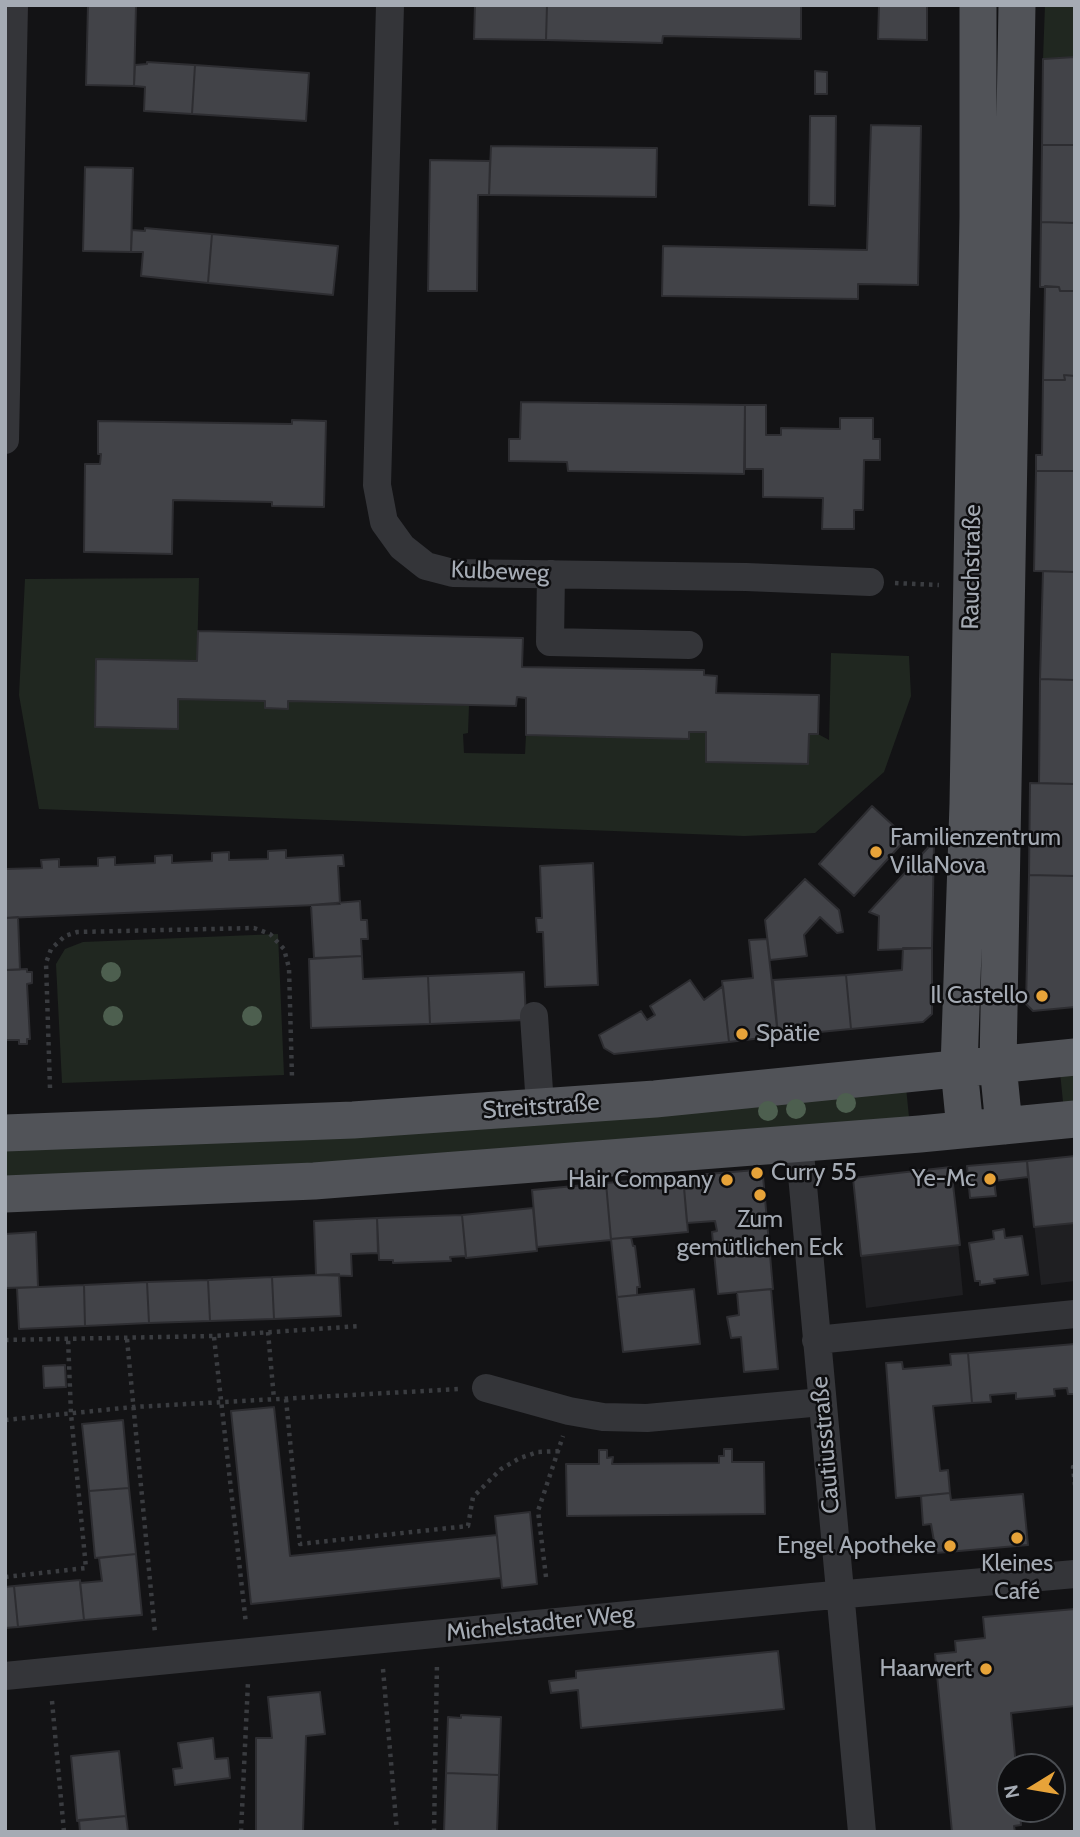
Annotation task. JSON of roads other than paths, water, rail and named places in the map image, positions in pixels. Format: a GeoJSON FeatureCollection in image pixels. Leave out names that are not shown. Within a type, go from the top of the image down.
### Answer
{"type":"FeatureCollection","features":[{"type":"Feature","properties":{"kind":"main road","name":"Rauchstraße"},"geometry":{"type":"LineString","coordinates":[[965,1129],[959,1068],[968,804],[978,217],[978,5]]}},
{"type":"Feature","properties":{"kind":"main road","name":"Rauchstraße"},"geometry":{"type":"LineString","coordinates":[[1004,1126],[998,1065],[1017,5]]}},
{"type":"Feature","properties":{"kind":"main road","name":"Streitstraße"},"geometry":{"type":"LineString","coordinates":[[5,1133],[353,1120],[540,1107],[1075,1057]]}},
{"type":"Feature","properties":{"kind":"main road"},"geometry":{"type":"LineString","coordinates":[[5,1194],[314,1181],[1075,1119]]}},
{"type":"Feature","properties":{"kind":"street"},"geometry":{"type":"LineString","coordinates":[[5,440],[9,90],[14,5]]}},
{"type":"Feature","properties":{"kind":"street","name":"Kulbeweg"},"geometry":{"type":"LineString","coordinates":[[390,5],[377,485],[384,522],[402,547],[426,566],[453,573],[746,577],[870,582]]}},
{"type":"Feature","properties":{"kind":"street"},"geometry":{"type":"LineString","coordinates":[[551,574],[550,642],[689,645]]}},
{"type":"Feature","properties":{"kind":"street"},"geometry":{"type":"LineString","coordinates":[[534,1016],[540,1107]]}},
{"type":"Feature","properties":{"kind":"street","name":"Cautiusstraße"},"geometry":{"type":"LineString","coordinates":[[799,1142],[862,1832]]}},
{"type":"Feature","properties":{"kind":"street"},"geometry":{"type":"LineString","coordinates":[[816,1340],[1075,1314]]}},
{"type":"Feature","properties":{"kind":"street"},"geometry":{"type":"LineString","coordinates":[[486,1388],[569,1411],[603,1417],[647,1418],[822,1402]]}},
{"type":"Feature","properties":{"kind":"street","name":"Michelstadter Weg"},"geometry":{"type":"LineString","coordinates":[[5,1676],[1075,1574]]}},
{"type":"Feature","properties":{"kind":"place","name":"Familienzentrum VillaNova"},"geometry":{"type":"Point","coordinates":[876,852]}},
{"type":"Feature","properties":{"kind":"place","name":"Il Castello"},"geometry":{"type":"Point","coordinates":[1042,996]}},
{"type":"Feature","properties":{"kind":"place","name":"Spätie"},"geometry":{"type":"Point","coordinates":[742,1034]}},
{"type":"Feature","properties":{"kind":"place","name":"Curry 55"},"geometry":{"type":"Point","coordinates":[757,1173]}},
{"type":"Feature","properties":{"kind":"place","name":"Ye-Mc"},"geometry":{"type":"Point","coordinates":[990,1179]}},
{"type":"Feature","properties":{"kind":"place","name":"Hair Company"},"geometry":{"type":"Point","coordinates":[727,1180]}},
{"type":"Feature","properties":{"kind":"place","name":"Zum gemütlichen Eck"},"geometry":{"type":"Point","coordinates":[760,1195]}},
{"type":"Feature","properties":{"kind":"place","name":"Kleines Café"},"geometry":{"type":"Point","coordinates":[1017,1538]}},
{"type":"Feature","properties":{"kind":"place","name":"Engel Apotheke"},"geometry":{"type":"Point","coordinates":[950,1546]}},
{"type":"Feature","properties":{"kind":"place","name":"Haarwert"},"geometry":{"type":"Point","coordinates":[986,1669]}}]}
